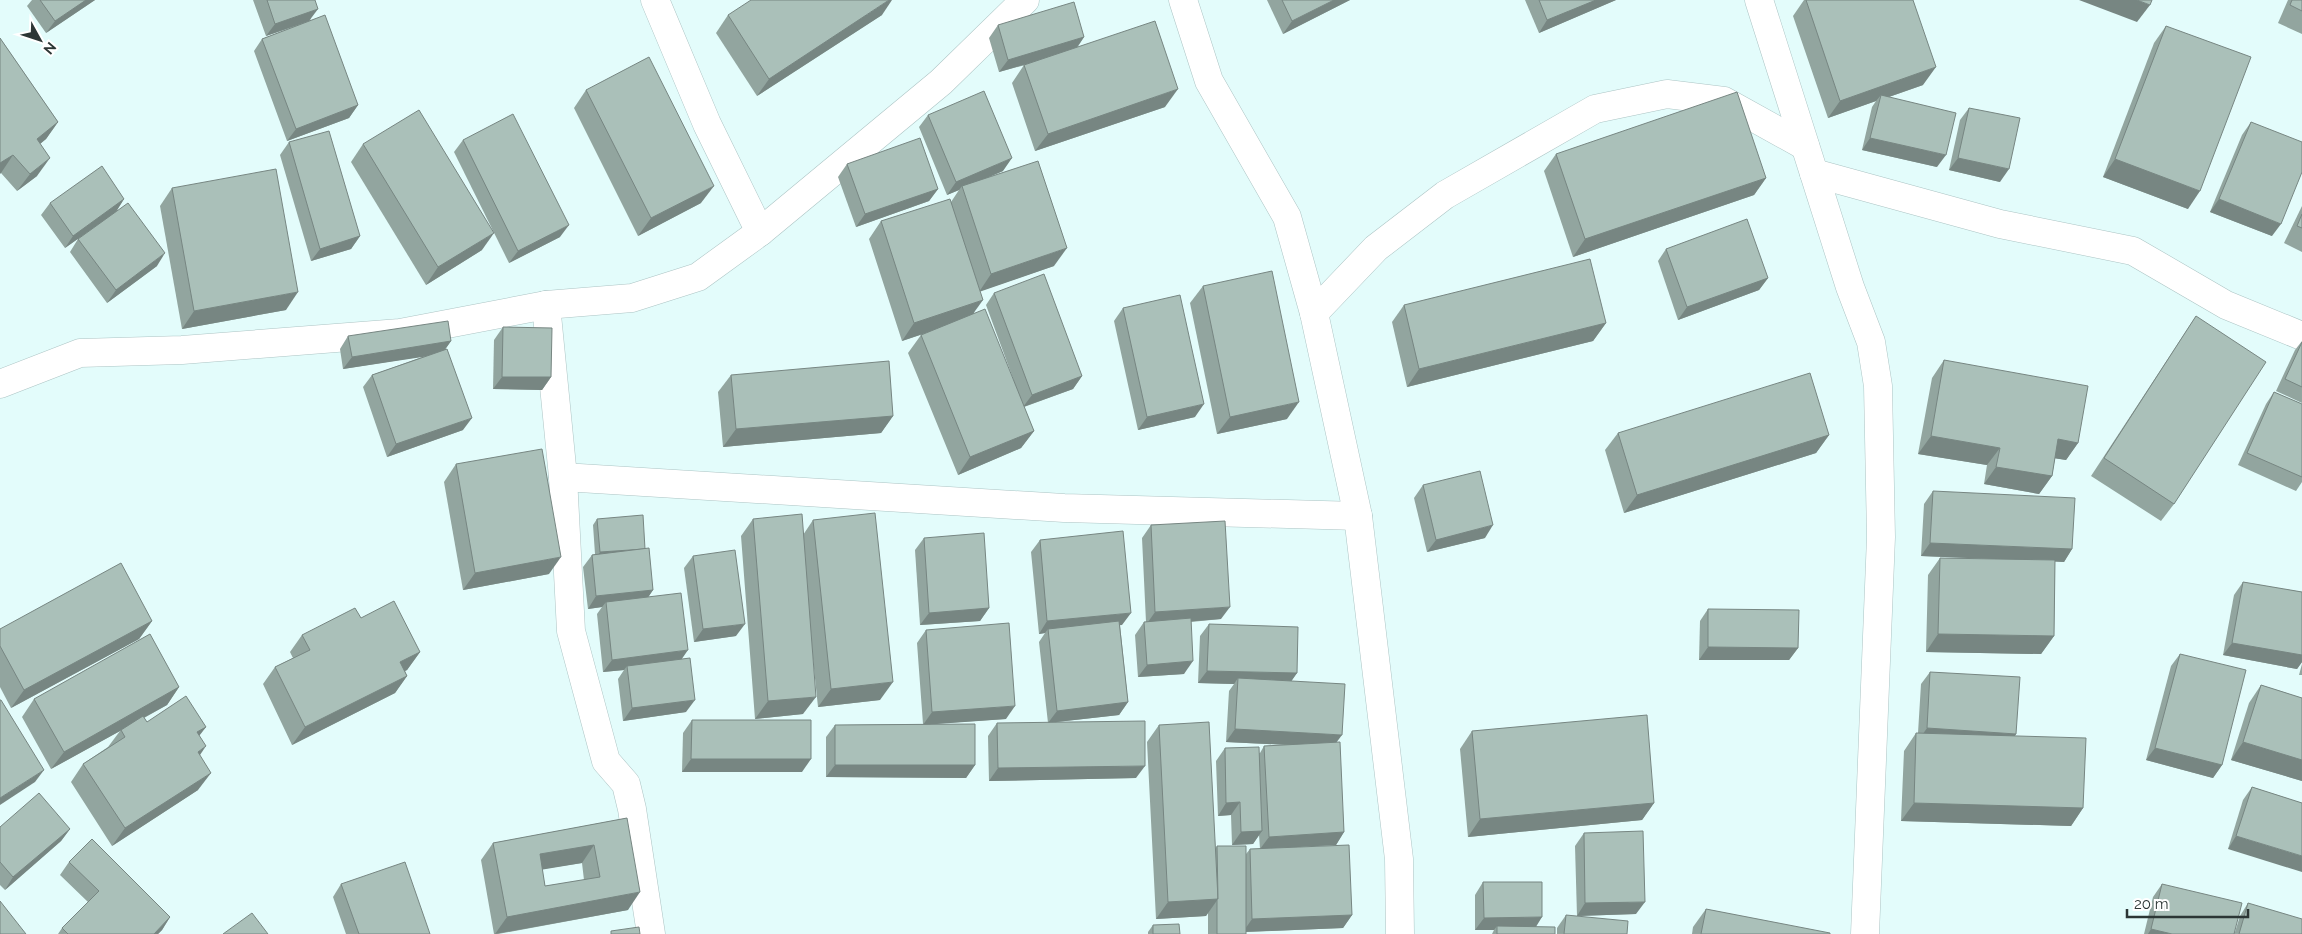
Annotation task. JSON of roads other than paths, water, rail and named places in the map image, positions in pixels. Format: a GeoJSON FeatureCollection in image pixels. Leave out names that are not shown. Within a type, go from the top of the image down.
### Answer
{"type":"FeatureCollection","features":[{"type":"Feature","properties":{"kind":"street"},"geometry":{"type":"LineString","coordinates":[[655,0],[707,124],[760,232]]}},
{"type":"Feature","properties":{"kind":"street"},"geometry":{"type":"LineString","coordinates":[[0,384],[80,353],[182,350],[400,333],[546,305],[632,298],[698,277],[760,232],[941,82],[1025,0]]}},
{"type":"Feature","properties":{"kind":"street"},"geometry":{"type":"LineString","coordinates":[[1183,0],[1209,81],[1287,217],[1314,313],[1358,516],[1399,859],[1400,934]]}},
{"type":"Feature","properties":{"kind":"street"},"geometry":{"type":"LineString","coordinates":[[1760,0],[1850,287],[1871,342],[1878,386],[1881,537],[1865,934]]}},
{"type":"Feature","properties":{"kind":"street"},"geometry":{"type":"LineString","coordinates":[[1314,313],[1376,248],[1445,196],[1529,145],[1595,109],[1667,94],[1724,101],[1805,146]]}},
{"type":"Feature","properties":{"kind":"street"},"geometry":{"type":"LineString","coordinates":[[1814,173],[2000,224],[2133,251],[2226,305],[2302,336]]}},
{"type":"Feature","properties":{"kind":"street"},"geometry":{"type":"LineString","coordinates":[[546,305],[563,477],[571,630],[606,760],[626,784],[632,809],[651,934]]}},
{"type":"Feature","properties":{"kind":"street"},"geometry":{"type":"LineString","coordinates":[[563,477],[1064,508],[1358,516]]}}]}
